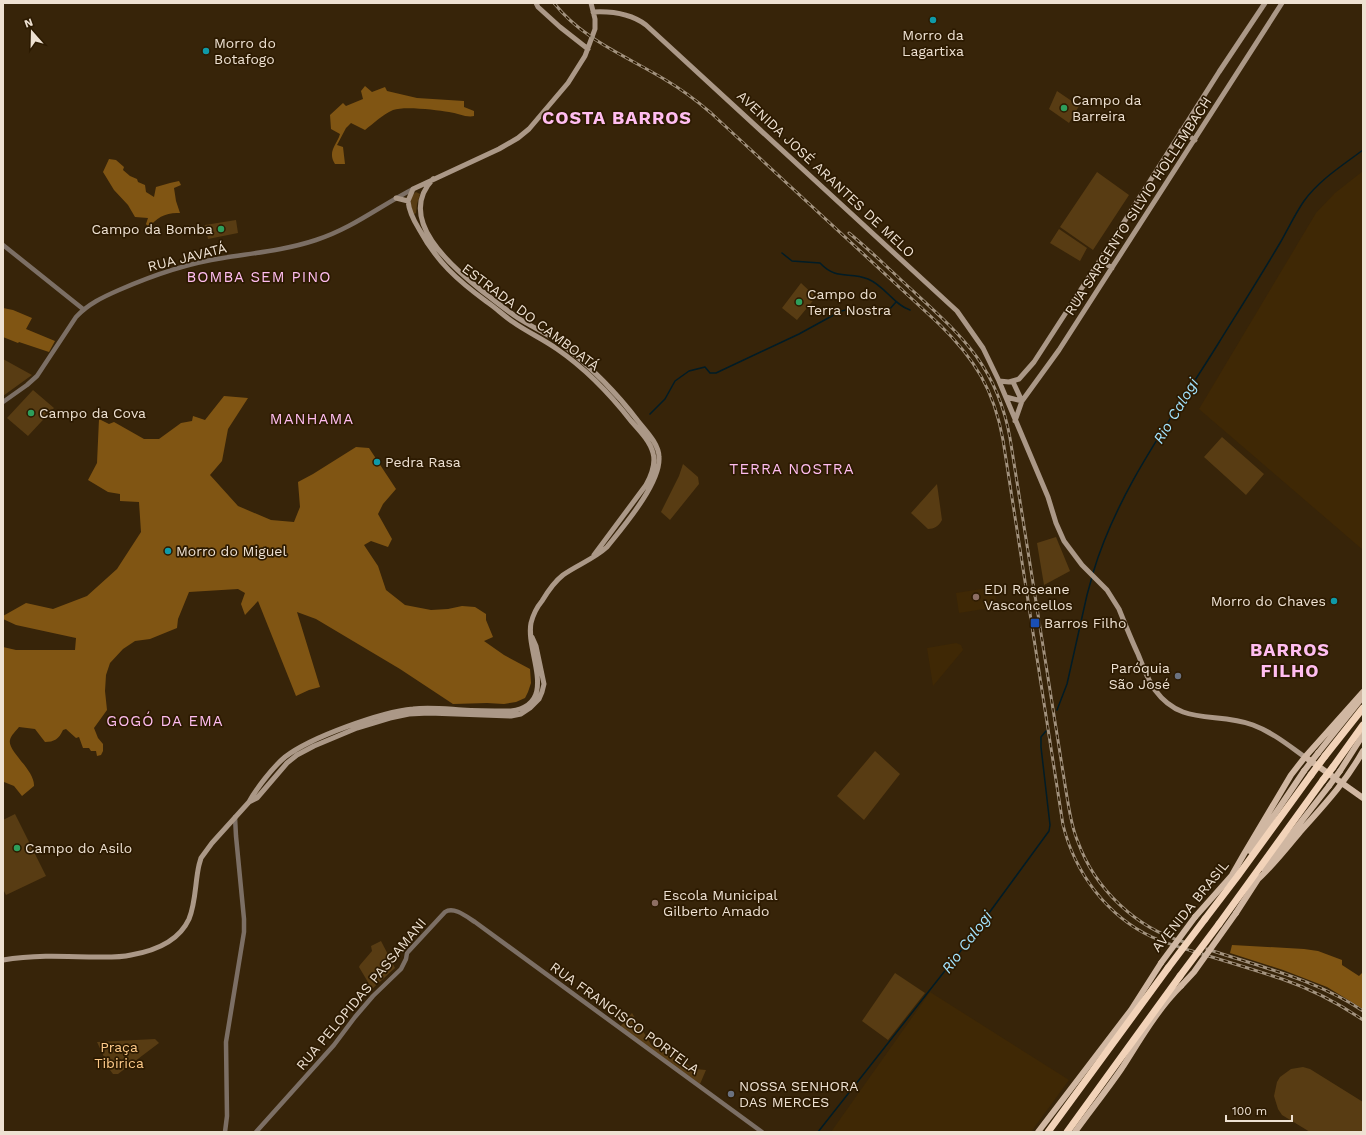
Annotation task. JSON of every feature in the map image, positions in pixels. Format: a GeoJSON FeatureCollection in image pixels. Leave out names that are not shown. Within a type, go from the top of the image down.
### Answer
{"type":"FeatureCollection","features":[{"type":"Feature","properties":{"kind":"highway","name":"AVENIDA BRASIL"},"geometry":{"type":"LineString","coordinates":[[1048,1132],[1168,968],[1241,872],[1307,773],[1325,756],[1363,708]]}},
{"type":"Feature","properties":{"kind":"highway"},"geometry":{"type":"LineString","coordinates":[[1067,1132],[1363,726]]}},
{"type":"Feature","properties":{"kind":"main road"},"geometry":{"type":"LineString","coordinates":[[536,3],[538,7],[555,23],[588,49]]}},
{"type":"Feature","properties":{"kind":"main road"},"geometry":{"type":"LineString","coordinates":[[396,198],[408,201],[413,189],[499,149],[525,132],[568,83],[585,56],[595,29],[591,3]]}},
{"type":"Feature","properties":{"kind":"main road","name":"RUA SARGENTO SILVIO HOLLEMBACH"},"geometry":{"type":"LineString","coordinates":[[1013,382],[1019,379],[1034,362],[1181,131],[1265,3]]}},
{"type":"Feature","properties":{"kind":"main road","name":"RUA SARGENTO SILVIO HOLLEMBACH"},"geometry":{"type":"LineString","coordinates":[[1015,421],[1022,401],[1051,363],[1282,3]]}},
{"type":"Feature","properties":{"kind":"main road","name":"AVENIDA JOSÉ ARANTES DE MELO"},"geometry":{"type":"LineString","coordinates":[[593,12],[611,12],[631,16],[640,20],[957,311],[983,348],[999,381],[1048,497],[1060,532],[1076,557],[1107,590],[1119,609],[1150,683],[1166,702],[1188,714],[1234,720],[1252,725],[1280,739],[1305,757]]}},
{"type":"Feature","properties":{"kind":"main road"},"geometry":{"type":"LineString","coordinates":[[1181,131],[1195,140]]}},
{"type":"Feature","properties":{"kind":"main road","name":"ESTRADA DO CAMBOATÁ"},"geometry":{"type":"LineString","coordinates":[[3,960],[30,957],[128,955],[155,948],[170,940],[183,928],[190,916],[193,908],[197,875],[201,858],[212,843],[249,802],[254,792],[282,760],[299,748],[365,721],[405,710],[429,708],[463,712],[511,711],[522,708],[532,700],[538,685],[531,645],[530,626],[537,608],[552,585],[565,573],[592,558],[654,482],[659,462],[657,447],[646,430],[622,400],[589,367],[553,338],[519,318],[453,267],[435,246],[421,217],[420,208],[423,193],[433,179]]}},
{"type":"Feature","properties":{"kind":"main road"},"geometry":{"type":"LineString","coordinates":[[413,189],[423,193]]}},
{"type":"Feature","properties":{"kind":"main road","name":"ESTRADA DO CAMBOATÁ"},"geometry":{"type":"LineString","coordinates":[[408,201],[414,219],[431,250],[449,272],[514,323],[554,346],[585,372],[618,404],[640,431],[652,450],[654,458],[652,470],[638,501]]}},
{"type":"Feature","properties":{"kind":"main road"},"geometry":{"type":"LineString","coordinates":[[414,219],[421,217]]}},
{"type":"Feature","properties":{"kind":"main road"},"geometry":{"type":"LineString","coordinates":[[1100,260],[1112,268]]}},
{"type":"Feature","properties":{"kind":"main road"},"geometry":{"type":"LineString","coordinates":[[999,381],[1013,382],[1022,401]]}},
{"type":"Feature","properties":{"kind":"main road"},"geometry":{"type":"LineString","coordinates":[[1006,397],[1022,401]]}},
{"type":"Feature","properties":{"kind":"main road"},"geometry":{"type":"LineString","coordinates":[[1232,876],[1279,792],[1291,775],[1305,757],[1363,692]]}},
{"type":"Feature","properties":{"kind":"main road","name":"AVENIDA BRASIL"},"geometry":{"type":"LineString","coordinates":[[1038,1132],[1131,1010],[1161,963],[1195,917],[1232,876],[1307,773],[1318,753],[1363,697]]}},
{"type":"Feature","properties":{"kind":"main road"},"geometry":{"type":"LineString","coordinates":[[1075,1132],[1168,1000],[1194,972],[1236,913],[1255,882],[1340,771],[1363,735]]}},
{"type":"Feature","properties":{"kind":"main road"},"geometry":{"type":"LineString","coordinates":[[1255,882],[1271,867],[1343,783],[1363,752]]}},
{"type":"Feature","properties":{"kind":"main road"},"geometry":{"type":"LineString","coordinates":[[1305,757],[1363,798]]}},
{"type":"Feature","properties":{"kind":"main road"},"geometry":{"type":"LineString","coordinates":[[1100,1096],[1124,1054]]}},
{"type":"Feature","properties":{"kind":"main road"},"geometry":{"type":"LineString","coordinates":[[1065,1097],[1103,1056]]}},
{"type":"Feature","properties":{"kind":"street","name":"RUA JAVATÁ"},"geometry":{"type":"LineString","coordinates":[[3,402],[37,376],[83,309],[98,299],[140,281],[196,263],[266,252],[316,240],[363,219],[413,189]]}},
{"type":"Feature","properties":{"kind":"street"},"geometry":{"type":"LineString","coordinates":[[3,245],[83,309]]}},
{"type":"Feature","properties":{"kind":"street"},"geometry":{"type":"LineString","coordinates":[[225,1132],[227,1116],[226,1042],[244,932],[235,817]]}},
{"type":"Feature","properties":{"kind":"street","name":"RUA PELOPIDAS PASSAMANI"},"geometry":{"type":"LineString","coordinates":[[256,1132],[334,1045],[355,1017],[401,969],[407,953],[445,912],[448,910],[456,911],[475,922]]}},
{"type":"Feature","properties":{"kind":"street","name":"RUA FRANCISCO PORTELA"},"geometry":{"type":"LineString","coordinates":[[475,922],[762,1132]]}},
{"type":"Feature","properties":{"kind":"shaded area"},"geometry":{"type":"Polygon","coordinates":[[[365,86],[372,92],[385,87],[387,91],[417,98],[464,101],[464,107],[474,111],[474,116],[436,110],[405,108],[389,112],[365,130],[351,123],[346,128],[337,145],[343,147],[345,164],[335,164],[332,152],[340,134],[331,129],[330,115],[343,103],[346,106],[363,99],[361,91],[365,86]]]}},
{"type":"Feature","properties":{"kind":"shaded area"},"geometry":{"type":"Polygon","coordinates":[[[109,159],[116,160],[124,167],[123,170],[130,176],[137,179],[138,182],[145,185],[146,192],[154,197],[156,187],[179,181],[181,185],[174,188],[180,213],[166,214],[158,218],[149,228],[146,224],[148,218],[135,217],[128,205],[114,190],[103,172],[109,159]]]}},
{"type":"Feature","properties":{"kind":"shaded area"},"geometry":{"type":"Polygon","coordinates":[[[1363,171],[1363,550],[1199,409],[1316,213],[1335,193],[1363,171]]]}},
{"type":"Feature","properties":{"kind":"shaded area"},"geometry":{"type":"Polygon","coordinates":[[[3,308],[13,310],[32,318],[26,329],[55,341],[49,352],[3,337],[3,308]]]}},
{"type":"Feature","properties":{"kind":"shaded area"},"geometry":{"type":"Polygon","coordinates":[[[224,396],[248,398],[228,429],[222,461],[210,475],[238,506],[271,520],[294,522],[300,507],[298,482],[356,447],[369,448],[396,489],[383,504],[378,514],[392,539],[388,547],[371,541],[364,545],[378,566],[386,590],[405,605],[431,610],[462,606],[475,607],[486,614],[486,620],[493,637],[484,641],[504,655],[530,669],[531,683],[525,698],[516,702],[504,704],[453,704],[400,669],[316,619],[297,612],[320,687],[296,696],[258,601],[245,615],[241,604],[245,593],[238,589],[189,592],[178,619],[177,628],[150,639],[135,641],[123,649],[110,663],[106,675],[105,691],[107,710],[94,728],[98,738],[103,744],[103,751],[101,755],[97,756],[96,751],[91,751],[89,748],[83,748],[79,737],[76,738],[66,729],[63,730],[60,736],[54,741],[48,742],[45,742],[35,729],[19,727],[14,733],[10,740],[10,744],[30,774],[34,786],[22,796],[14,786],[4,782],[3,780],[3,647],[16,650],[75,650],[76,638],[16,625],[3,619],[3,616],[26,603],[53,609],[87,596],[117,569],[141,532],[139,502],[120,501],[120,494],[108,492],[88,480],[97,463],[99,419],[109,424],[114,422],[144,439],[159,439],[181,423],[192,421],[193,416],[205,420],[224,396]]]}},
{"type":"Feature","properties":{"kind":"shaded area","name":"EDI Roseane Vasconcellos"},"geometry":{"type":"Polygon","coordinates":[[[994,587],[996,600],[990,608],[959,613],[956,593],[994,587]]]}},
{"type":"Feature","properties":{"kind":"shaded area"},"geometry":{"type":"Polygon","coordinates":[[[956,643],[961,645],[963,650],[933,686],[927,648],[956,643]]]}},
{"type":"Feature","properties":{"kind":"shaded area"},"geometry":{"type":"Polygon","coordinates":[[[1232,945],[1304,949],[1318,951],[1342,960],[1342,965],[1359,976],[1363,972],[1363,1009],[1327,987],[1283,970],[1230,953],[1232,945]]]}},
{"type":"Feature","properties":{"kind":"shaded area"},"geometry":{"type":"Polygon","coordinates":[[[930,992],[1069,1080],[1031,1132],[831,1132],[930,992]]]}},
{"type":"Feature","properties":{"kind":"green space","name":"Campo da Barreira"},"geometry":{"type":"Polygon","coordinates":[[[1057,91],[1079,106],[1069,123],[1049,109],[1057,91]]]}},
{"type":"Feature","properties":{"kind":"green space"},"geometry":{"type":"Polygon","coordinates":[[[1097,172],[1129,195],[1093,250],[1060,227],[1097,172]]]}},
{"type":"Feature","properties":{"kind":"green space"},"geometry":{"type":"Polygon","coordinates":[[[416,192],[420,194],[416,213],[413,215],[411,199],[413,194],[416,192]]]}},
{"type":"Feature","properties":{"kind":"green space","name":"Campo da Bomba"},"geometry":{"type":"Polygon","coordinates":[[[236,220],[238,233],[208,239],[205,225],[236,220]]]}},
{"type":"Feature","properties":{"kind":"green space"},"geometry":{"type":"Polygon","coordinates":[[[1059,229],[1087,248],[1080,261],[1050,243],[1059,229]]]}},
{"type":"Feature","properties":{"kind":"green space","name":"Campo do Terra Nostra"},"geometry":{"type":"Polygon","coordinates":[[[801,283],[816,297],[797,320],[782,308],[801,283]]]}},
{"type":"Feature","properties":{"kind":"green space"},"geometry":{"type":"Polygon","coordinates":[[[3,359],[32,375],[3,396],[3,359]]]}},
{"type":"Feature","properties":{"kind":"green space","name":"Campo da Cova"},"geometry":{"type":"Polygon","coordinates":[[[33,390],[54,408],[28,436],[7,418],[33,390]]]}},
{"type":"Feature","properties":{"kind":"green space"},"geometry":{"type":"Polygon","coordinates":[[[1222,437],[1264,474],[1246,495],[1204,457],[1222,437]]]}},
{"type":"Feature","properties":{"kind":"green space"},"geometry":{"type":"Polygon","coordinates":[[[683,464],[698,477],[699,484],[670,520],[661,512],[679,476],[683,464]]]}},
{"type":"Feature","properties":{"kind":"green space"},"geometry":{"type":"Polygon","coordinates":[[[937,484],[942,520],[936,527],[928,529],[911,513],[937,484]]]}},
{"type":"Feature","properties":{"kind":"green space"},"geometry":{"type":"Polygon","coordinates":[[[1056,537],[1070,571],[1044,585],[1037,543],[1056,537]]]}},
{"type":"Feature","properties":{"kind":"green space"},"geometry":{"type":"Polygon","coordinates":[[[875,751],[900,774],[864,820],[837,796],[875,751]]]}},
{"type":"Feature","properties":{"kind":"green space","name":"Campo do Asilo"},"geometry":{"type":"Polygon","coordinates":[[[15,814],[46,876],[6,895],[3,889],[3,820],[15,814]]]}},
{"type":"Feature","properties":{"kind":"green space"},"geometry":{"type":"Polygon","coordinates":[[[381,941],[395,968],[372,989],[359,967],[372,951],[371,946],[381,941]]]}},
{"type":"Feature","properties":{"kind":"green space"},"geometry":{"type":"Polygon","coordinates":[[[895,973],[925,993],[888,1040],[862,1021],[895,973]]]}},
{"type":"Feature","properties":{"kind":"green space"},"geometry":{"type":"Polygon","coordinates":[[[632,1013],[652,1046],[695,1069],[706,1070],[700,1084],[619,1028],[632,1013]]]}},
{"type":"Feature","properties":{"kind":"green space","name":"Praça Tibirica"},"geometry":{"type":"Polygon","coordinates":[[[155,1039],[159,1043],[118,1074],[113,1074],[110,1070],[97,1042],[155,1039]]]}},
{"type":"Feature","properties":{"kind":"green space"},"geometry":{"type":"Polygon","coordinates":[[[1303,1067],[1310,1069],[1363,1102],[1363,1132],[1310,1132],[1282,1115],[1278,1109],[1274,1096],[1277,1082],[1280,1077],[1291,1069],[1303,1067]]]}},
{"type":"Feature","properties":{"kind":"waterway","name":"Rio Calogi"},"geometry":{"type":"LineString","coordinates":[[1093,573],[1117,512],[1148,454],[1265,268],[1304,201],[1317,186],[1339,167],[1363,150]]}},
{"type":"Feature","properties":{"kind":"waterway"},"geometry":{"type":"LineString","coordinates":[[782,253],[792,261],[820,263],[832,272],[868,279],[879,286],[904,308],[910,310]]}},
{"type":"Feature","properties":{"kind":"waterway"},"geometry":{"type":"LineString","coordinates":[[650,414],[665,399],[675,381],[689,371],[705,367],[710,373],[716,373],[799,334],[841,311],[851,309],[878,314],[888,311],[896,302]]}},
{"type":"Feature","properties":{"kind":"waterway","name":"Rio Calogi"},"geometry":{"type":"LineString","coordinates":[[1057,710],[1067,684],[1092,577]]}},
{"type":"Feature","properties":{"kind":"waterway","name":"Rio Calogi"},"geometry":{"type":"LineString","coordinates":[[818,1132],[970,939],[1049,831],[1050,825],[1041,747],[1041,737],[1046,731]]}},
{"type":"Feature","properties":{"kind":"railway"},"geometry":{"type":"LineString","coordinates":[[554,3],[565,16],[591,37],[670,83],[711,113],[939,324],[963,350],[981,376],[994,406],[1003,440],[1063,825],[1068,843],[1076,860],[1095,891],[1107,905],[1121,917],[1152,937],[1172,945],[1293,983],[1324,997],[1363,1020]]}},
{"type":"Feature","properties":{"kind":"railway"},"geometry":{"type":"LineString","coordinates":[[849,233],[947,323],[962,339],[987,372],[1004,413],[1010,438],[1070,817],[1076,836],[1085,859],[1095,875],[1106,891],[1119,904],[1134,917],[1150,927],[1166,936],[1184,942]]}},
{"type":"Feature","properties":{"kind":"railway"},"geometry":{"type":"LineString","coordinates":[[1207,949],[1307,982],[1326,990],[1363,1011]]}},
{"type":"Feature","properties":{"kind":"place","name":"Morro da Lagartixa"},"geometry":{"type":"Point","coordinates":[933,20]}},
{"type":"Feature","properties":{"kind":"place","name":"Morro do Botafogo"},"geometry":{"type":"Point","coordinates":[206,51]}},
{"type":"Feature","properties":{"kind":"place","name":"Campo da Barreira"},"geometry":{"type":"Point","coordinates":[1064,108]}},
{"type":"Feature","properties":{"kind":"place","name":"Campo da Bomba"},"geometry":{"type":"Point","coordinates":[221,229]}},
{"type":"Feature","properties":{"kind":"place","name":"Campo do Terra Nostra"},"geometry":{"type":"Point","coordinates":[799,302]}},
{"type":"Feature","properties":{"kind":"place","name":"Campo da Cova"},"geometry":{"type":"Point","coordinates":[31,413]}},
{"type":"Feature","properties":{"kind":"place","name":"Pedra Rasa"},"geometry":{"type":"Point","coordinates":[377,462]}},
{"type":"Feature","properties":{"kind":"place","name":"Morro do Miguel"},"geometry":{"type":"Point","coordinates":[168,551]}},
{"type":"Feature","properties":{"kind":"place","name":"EDI Roseane Vasconcellos"},"geometry":{"type":"Point","coordinates":[976,597]}},
{"type":"Feature","properties":{"kind":"place","name":"Morro do Chaves"},"geometry":{"type":"Point","coordinates":[1334,601]}},
{"type":"Feature","properties":{"kind":"place","name":"Barros Filho"},"geometry":{"type":"Point","coordinates":[1035,623]}},
{"type":"Feature","properties":{"kind":"place","name":"Paróquia São José"},"geometry":{"type":"Point","coordinates":[1178,676]}},
{"type":"Feature","properties":{"kind":"place","name":"Campo do Asilo"},"geometry":{"type":"Point","coordinates":[17,848]}},
{"type":"Feature","properties":{"kind":"place","name":"Escola Municipal Gilberto Amado"},"geometry":{"type":"Point","coordinates":[655,903]}},
{"type":"Feature","properties":{"kind":"place","name":"NOSSA SENHORA DAS MERCES"},"geometry":{"type":"Point","coordinates":[731,1094]}},
{"type":"Feature","properties":{"kind":"district","name":"COSTA BARROS"},"geometry":{"type":"Point","coordinates":[617,118]}},
{"type":"Feature","properties":{"kind":"district","name":"BOMBA SEM PINO"},"geometry":{"type":"Point","coordinates":[259,277]}},
{"type":"Feature","properties":{"kind":"district","name":"MANHAMA"},"geometry":{"type":"Point","coordinates":[312,419]}},
{"type":"Feature","properties":{"kind":"district","name":"TERRA NOSTRA"},"geometry":{"type":"Point","coordinates":[792,469]}},
{"type":"Feature","properties":{"kind":"district","name":"BARROS FILHO"},"geometry":{"type":"Point","coordinates":[1290,660]}},
{"type":"Feature","properties":{"kind":"district","name":"GOGÓ DA EMA"},"geometry":{"type":"Point","coordinates":[165,721]}}]}
